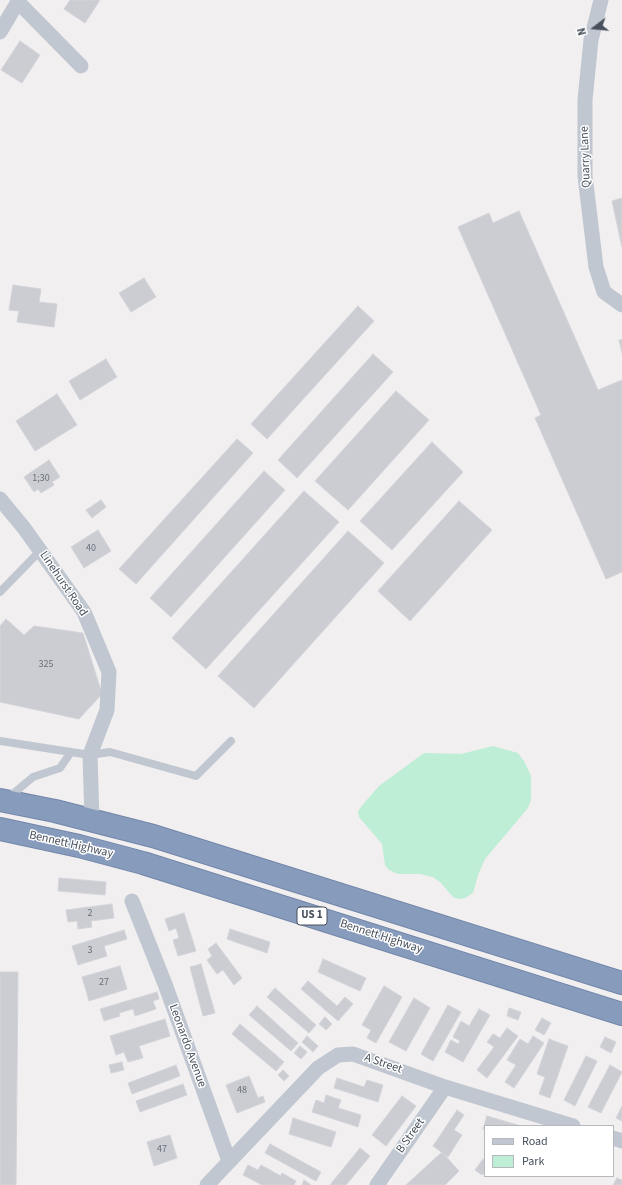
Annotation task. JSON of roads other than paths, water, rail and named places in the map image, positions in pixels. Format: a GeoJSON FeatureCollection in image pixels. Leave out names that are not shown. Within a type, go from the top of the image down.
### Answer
{"type":"FeatureCollection","features":[{"type":"Feature","properties":{"kind":"highway","name":"US 1"},"geometry":{"type":"LineString","coordinates":[[2,800],[92,820],[185,846],[622,983]]}},
{"type":"Feature","properties":{"kind":"highway","name":"Bennett Highway"},"geometry":{"type":"LineString","coordinates":[[0,829],[79,846],[150,865],[622,1014]]}},
{"type":"Feature","properties":{"kind":"street","name":"Quarry Lane"},"geometry":{"type":"LineString","coordinates":[[601,0],[591,40],[585,100],[585,176],[596,267],[604,292],[622,306]]}},
{"type":"Feature","properties":{"kind":"street"},"geometry":{"type":"LineString","coordinates":[[0,32],[18,1],[82,66]]}},
{"type":"Feature","properties":{"kind":"street","name":"Linehurst Road"},"geometry":{"type":"LineString","coordinates":[[0,499],[84,612],[108,672],[107,710],[90,755],[92,820]]}},
{"type":"Feature","properties":{"kind":"street","name":"Leonardo Avenue"},"geometry":{"type":"LineString","coordinates":[[132,901],[165,984],[229,1161]]}},
{"type":"Feature","properties":{"kind":"street","name":"A Street"},"geometry":{"type":"LineString","coordinates":[[229,1161],[318,1068],[338,1055],[353,1054],[445,1087],[570,1125]]}},
{"type":"Feature","properties":{"kind":"street","name":"B Street"},"geometry":{"type":"LineString","coordinates":[[377,1185],[445,1087]]}},
{"type":"Feature","properties":{"kind":"street"},"geometry":{"type":"LineString","coordinates":[[207,1185],[229,1161]]}},
{"type":"Feature","properties":{"kind":"lane"},"geometry":{"type":"LineString","coordinates":[[0,592],[40,551]]}},
{"type":"Feature","properties":{"kind":"lane"},"geometry":{"type":"LineString","coordinates":[[0,740],[90,755],[110,752],[196,776],[231,741]]}},
{"type":"Feature","properties":{"kind":"lane"},"geometry":{"type":"LineString","coordinates":[[2,800],[33,777],[60,768],[71,752]]}}]}
